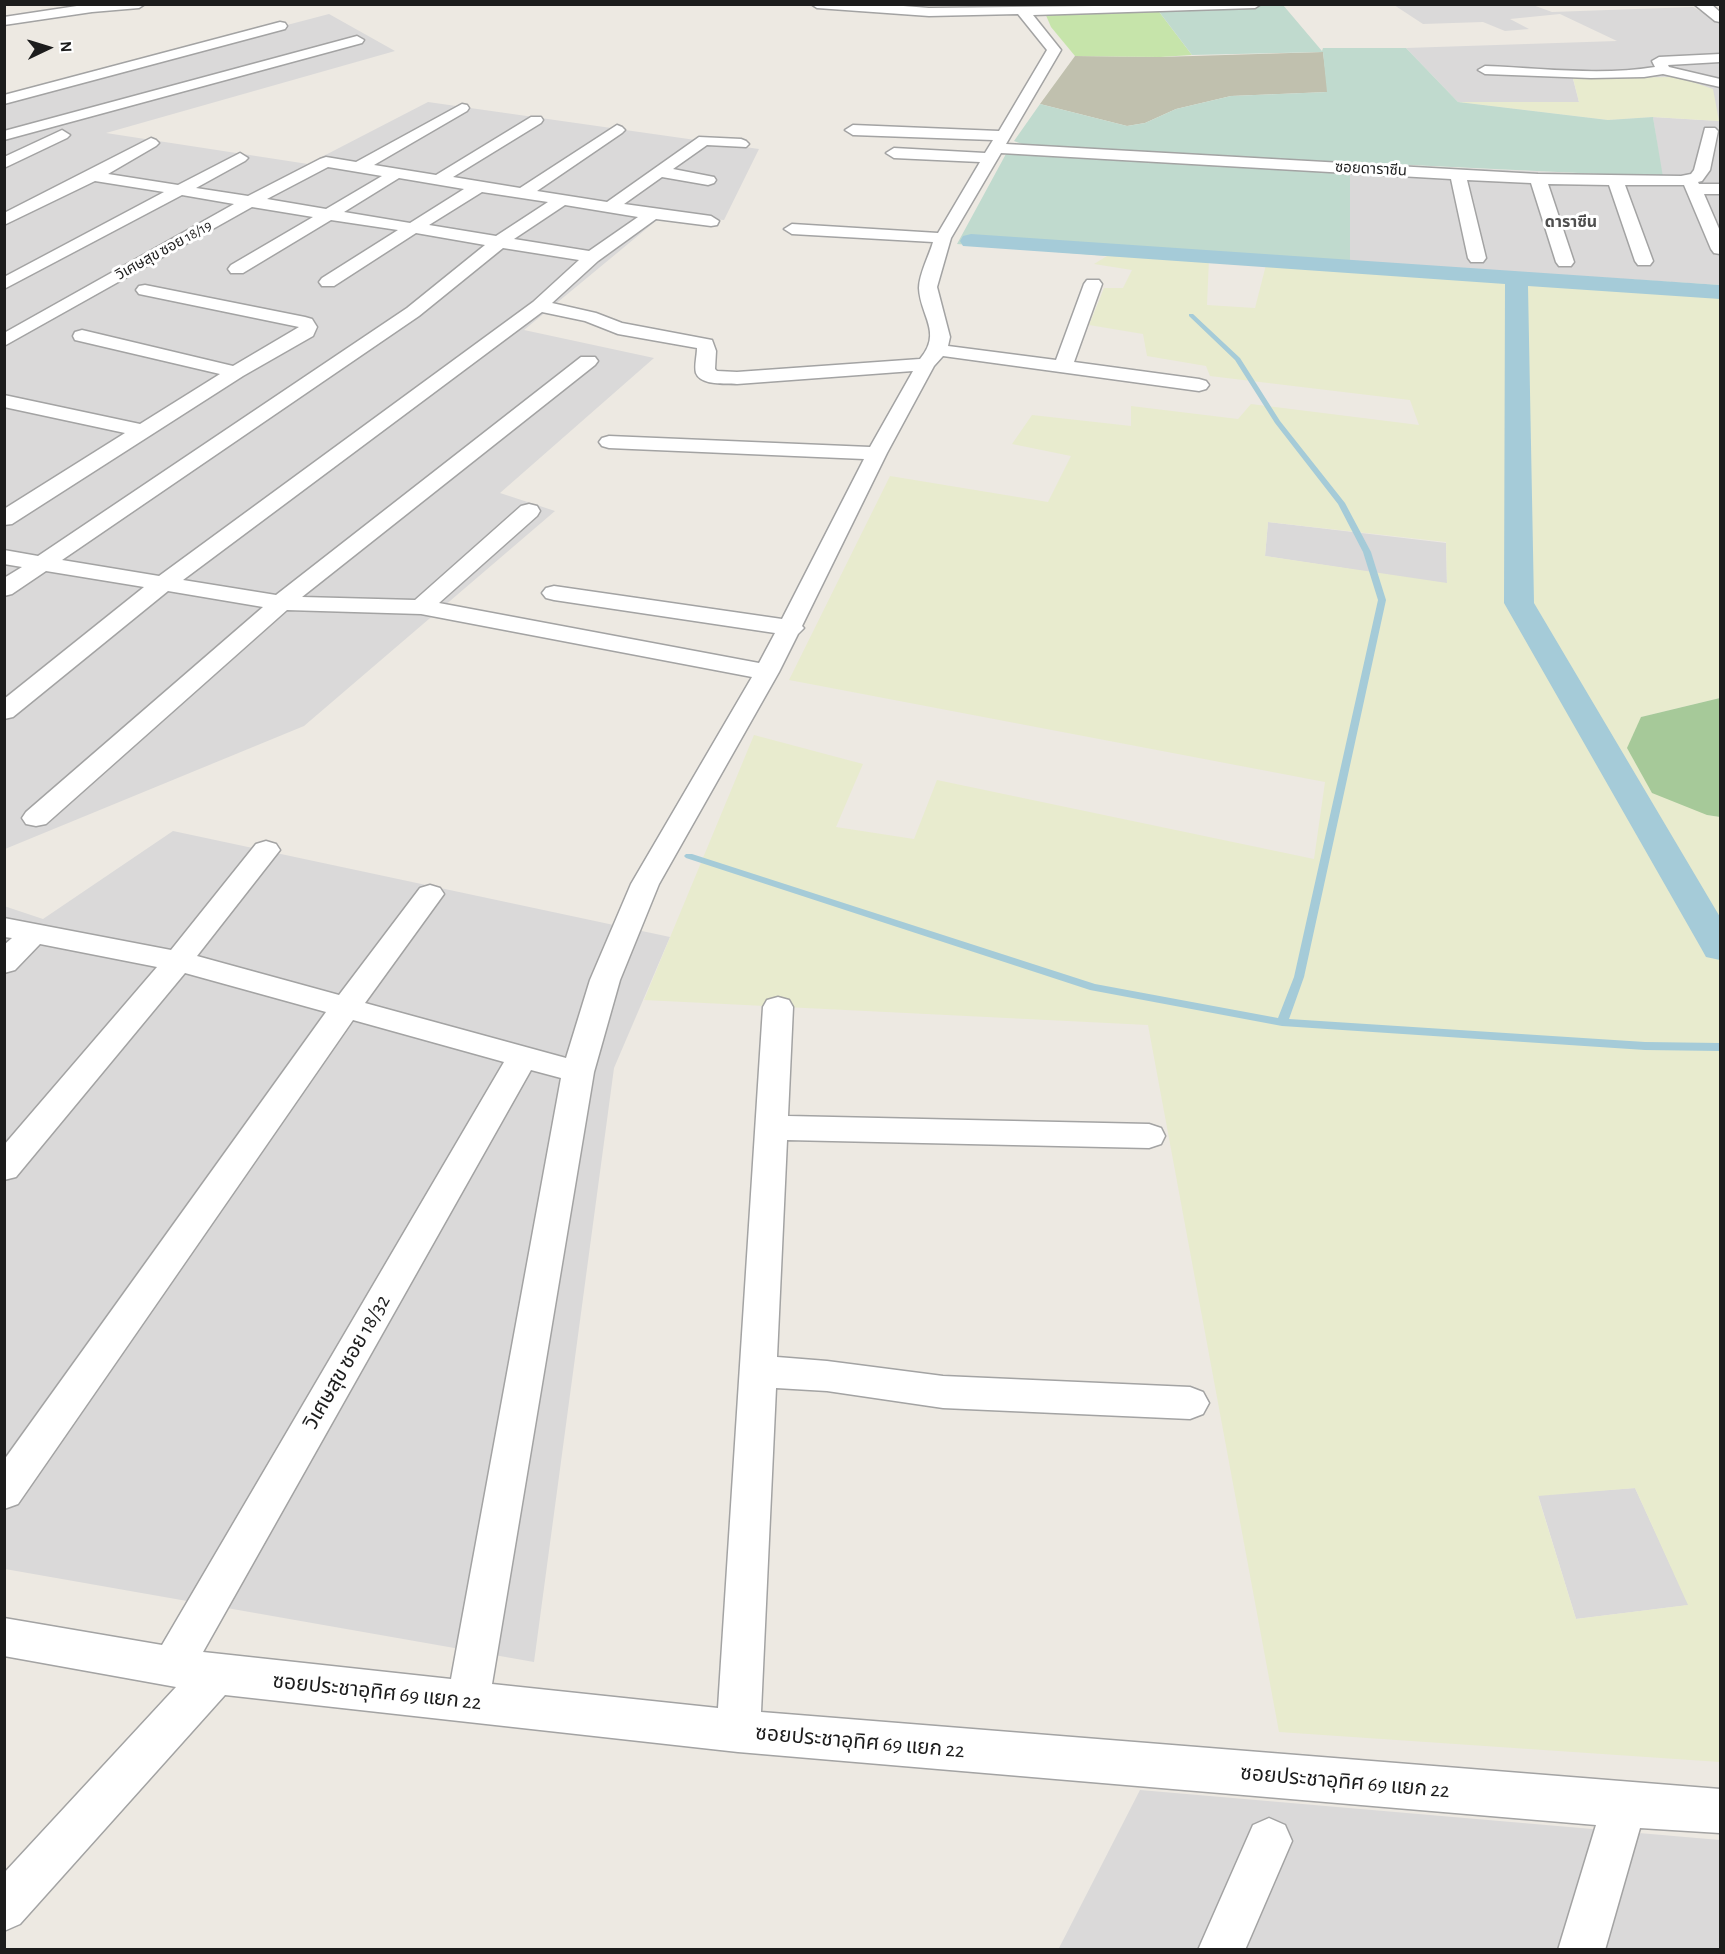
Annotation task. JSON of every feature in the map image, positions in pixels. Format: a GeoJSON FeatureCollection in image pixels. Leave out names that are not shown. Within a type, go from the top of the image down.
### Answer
{"type":"FeatureCollection","features":[{"type":"Feature","properties":{"kind":"street"},"geometry":{"type":"LineString","coordinates":[[4,21],[139,4]]}},
{"type":"Feature","properties":{"kind":"street"},"geometry":{"type":"LineString","coordinates":[[817,4],[929,12],[1255,4]]}},
{"type":"Feature","properties":{"kind":"street"},"geometry":{"type":"LineString","coordinates":[[1701,4],[1720,18]]}},
{"type":"Feature","properties":{"kind":"street"},"geometry":{"type":"LineString","coordinates":[[468,1702],[579,1072],[605,980],[645,884],[792,628],[877,453],[941,337],[928,287],[943,238],[1054,50],[1025,11]]}},
{"type":"Feature","properties":{"kind":"street"},"geometry":{"type":"LineString","coordinates":[[4,100],[280,26]]}},
{"type":"Feature","properties":{"kind":"street"},"geometry":{"type":"LineString","coordinates":[[4,136],[357,40]]}},
{"type":"Feature","properties":{"kind":"street"},"geometry":{"type":"LineString","coordinates":[[1663,70],[1659,61],[1720,58]]}},
{"type":"Feature","properties":{"kind":"street"},"geometry":{"type":"LineString","coordinates":[[1485,70],[1591,74],[1644,73],[1663,70],[1720,82]]}},
{"type":"Feature","properties":{"kind":"street"},"geometry":{"type":"LineString","coordinates":[[359,167],[462,108]]}},
{"type":"Feature","properties":{"kind":"street"},"geometry":{"type":"LineString","coordinates":[[438,180],[536,120]]}},
{"type":"Feature","properties":{"kind":"street"},"geometry":{"type":"LineString","coordinates":[[4,163],[70,130],[57,122]]}},
{"type":"Feature","properties":{"kind":"street"},"geometry":{"type":"LineString","coordinates":[[523,194],[617,130]]}},
{"type":"Feature","properties":{"kind":"street"},"geometry":{"type":"LineString","coordinates":[[853,130],[998,147]]}},
{"type":"Feature","properties":{"kind":"street"},"geometry":{"type":"LineString","coordinates":[[1710,131],[1702,170],[1691,184],[1720,249]]}},
{"type":"Feature","properties":{"kind":"street"},"geometry":{"type":"LineString","coordinates":[[610,207],[704,140],[741,144]]}},
{"type":"Feature","properties":{"kind":"street"},"geometry":{"type":"LineString","coordinates":[[4,220],[93,176],[151,143]]}},
{"type":"Feature","properties":{"kind":"street"},"geometry":{"type":"LineString","coordinates":[[894,153],[998,147]]}},
{"type":"Feature","properties":{"kind":"street","name":"ซอยดาราซีน"},"geometry":{"type":"LineString","coordinates":[[998,147],[1538,179],[1691,184],[1720,189]]}},
{"type":"Feature","properties":{"kind":"street"},"geometry":{"type":"LineString","coordinates":[[4,284],[240,158]]}},
{"type":"Feature","properties":{"kind":"street","name":"วิเศษสุข ซอย 18/19"},"geometry":{"type":"LineString","coordinates":[[4,341],[249,202],[326,162],[359,167]]}},
{"type":"Feature","properties":{"kind":"street"},"geometry":{"type":"LineString","coordinates":[[359,167],[653,214],[711,221]]}},
{"type":"Feature","properties":{"kind":"street"},"geometry":{"type":"LineString","coordinates":[[660,172],[708,180]]}},
{"type":"Feature","properties":{"kind":"street"},"geometry":{"type":"LineString","coordinates":[[237,269],[397,173]]}},
{"type":"Feature","properties":{"kind":"street"},"geometry":{"type":"LineString","coordinates":[[1458,174],[1477,258]]}},
{"type":"Feature","properties":{"kind":"street"},"geometry":{"type":"LineString","coordinates":[[93,176],[592,257]]}},
{"type":"Feature","properties":{"kind":"street"},"geometry":{"type":"LineString","coordinates":[[1538,179],[1565,262]]}},
{"type":"Feature","properties":{"kind":"street"},"geometry":{"type":"LineString","coordinates":[[1615,180],[1644,261]]}},
{"type":"Feature","properties":{"kind":"street"},"geometry":{"type":"LineString","coordinates":[[328,282],[478,187]]}},
{"type":"Feature","properties":{"kind":"street"},"geometry":{"type":"LineString","coordinates":[[4,589],[413,312],[499,242],[562,200]]}},
{"type":"Feature","properties":{"kind":"street"},"geometry":{"type":"LineString","coordinates":[[4,712],[162,584],[539,306],[592,257],[653,214]]}},
{"type":"Feature","properties":{"kind":"street"},"geometry":{"type":"LineString","coordinates":[[792,229],[943,238]]}},
{"type":"Feature","properties":{"kind":"street"},"geometry":{"type":"LineString","coordinates":[[1063,366],[1093,284]]}},
{"type":"Feature","properties":{"kind":"street"},"geometry":{"type":"LineString","coordinates":[[4,519],[236,372],[306,332],[308,327],[304,323],[145,290]]}},
{"type":"Feature","properties":{"kind":"street"},"geometry":{"type":"LineString","coordinates":[[539,306],[590,317],[618,328],[705,344],[708,352],[706,373],[713,377],[737,378],[932,357],[1063,366],[1199,385]]}},
{"type":"Feature","properties":{"kind":"street"},"geometry":{"type":"LineString","coordinates":[[82,336],[236,372]]}},
{"type":"Feature","properties":{"kind":"street"},"geometry":{"type":"LineString","coordinates":[[36,818],[308,579],[588,361]]}},
{"type":"Feature","properties":{"kind":"street"},"geometry":{"type":"LineString","coordinates":[[4,400],[143,431]]}},
{"type":"Feature","properties":{"kind":"street"},"geometry":{"type":"LineString","coordinates":[[609,442],[877,453]]}},
{"type":"Feature","properties":{"kind":"street"},"geometry":{"type":"LineString","coordinates":[[421,607],[529,511]]}},
{"type":"Feature","properties":{"kind":"street"},"geometry":{"type":"LineString","coordinates":[[4,557],[283,603],[421,607],[767,672]]}},
{"type":"Feature","properties":{"kind":"street"},"geometry":{"type":"LineString","coordinates":[[554,593],[792,628]]}},
{"type":"Feature","properties":{"kind":"street"},"geometry":{"type":"LineString","coordinates":[[4,1168],[178,961],[266,850]]}},
{"type":"Feature","properties":{"kind":"street"},"geometry":{"type":"LineString","coordinates":[[4,1492],[346,1007],[430,894]]}},
{"type":"Feature","properties":{"kind":"street"},"geometry":{"type":"LineString","coordinates":[[4,927],[178,961],[579,1072]]}},
{"type":"Feature","properties":{"kind":"street"},"geometry":{"type":"LineString","coordinates":[[4,963],[34,933]]}},
{"type":"Feature","properties":{"kind":"street"},"geometry":{"type":"LineString","coordinates":[[738,1731],[778,1007]]}},
{"type":"Feature","properties":{"kind":"street","name":"วิเศษสุข ซอย 18/32"},"geometry":{"type":"LineString","coordinates":[[172,1667],[523,1056]]}},
{"type":"Feature","properties":{"kind":"street"},"geometry":{"type":"LineString","coordinates":[[771,1128],[1149,1136]]}},
{"type":"Feature","properties":{"kind":"street"},"geometry":{"type":"LineString","coordinates":[[757,1371],[827,1376],[943,1392],[1190,1403]]}},
{"type":"Feature","properties":{"kind":"street","name":"ซอยประชาอุทิศ 69 แยก 22"},"geometry":{"type":"LineString","coordinates":[[4,1637],[216,1674],[738,1731],[1720,1811]]}},
{"type":"Feature","properties":{"kind":"street"},"geometry":{"type":"LineString","coordinates":[[4,1908],[216,1674]]}},
{"type":"Feature","properties":{"kind":"street"},"geometry":{"type":"LineString","coordinates":[[1581,1950],[1625,1805]]}},
{"type":"Feature","properties":{"kind":"street"},"geometry":{"type":"LineString","coordinates":[[1221,1950],[1269,1841]]}},
{"type":"Feature","properties":{"kind":"shaded area"},"geometry":{"type":"Polygon","coordinates":[[[1530,4],[1552,12],[1693,7],[1720,23],[1720,285],[1350,262],[1350,163],[1662,177],[1653,117],[1719,121],[1573,79],[1579,102],[1458,102],[1406,48],[1617,41],[1560,14],[1510,19],[1529,29],[1505,31],[1483,22],[1423,24],[1394,5],[1530,4]]]}},
{"type":"Feature","properties":{"kind":"shaded area"},"geometry":{"type":"Polygon","coordinates":[[[1283,5],[1322,51],[1323,48],[1406,48],[1458,102],[1608,120],[1653,117],[1663,177],[1030,147],[1014,141],[1040,104],[1127,126],[1145,123],[1176,109],[1231,96],[1327,92],[1323,52],[1192,55],[1157,9],[1283,5]]]}},
{"type":"Feature","properties":{"kind":"shaded area"},"geometry":{"type":"Polygon","coordinates":[[[329,14],[395,51],[106,133],[308,164],[428,102],[759,149],[724,220],[663,215],[524,330],[654,358],[500,493],[555,511],[304,726],[5,849],[5,99],[329,14]]]}},
{"type":"Feature","properties":{"kind":"shaded area"},"geometry":{"type":"Polygon","coordinates":[[[1323,52],[1328,92],[1231,96],[1176,109],[1145,123],[1127,126],[1040,104],[1075,56],[1160,57],[1323,52]]]}},
{"type":"Feature","properties":{"kind":"shaded area"},"geometry":{"type":"Polygon","coordinates":[[[1678,77],[1713,89],[1719,121],[1653,117],[1608,120],[1458,102],[1579,102],[1573,78],[1678,77]]]}},
{"type":"Feature","properties":{"kind":"shaded area"},"geometry":{"type":"Polygon","coordinates":[[[1007,152],[1350,171],[1350,262],[1107,256],[957,244],[1007,152]]]}},
{"type":"Feature","properties":{"kind":"shaded area"},"geometry":{"type":"Polygon","coordinates":[[[1107,256],[1209,259],[1207,305],[1255,308],[1267,261],[1350,262],[1720,285],[1720,698],[1641,717],[1707,815],[1720,817],[1720,1762],[1279,1732],[1148,1025],[644,1000],[754,735],[863,764],[836,827],[914,839],[937,780],[1314,859],[1325,782],[789,680],[890,476],[1048,502],[1071,456],[1012,444],[1032,415],[1131,426],[1131,406],[1238,419],[1251,404],[1419,425],[1410,400],[1210,376],[1206,366],[1147,356],[1143,334],[1089,325],[1104,288],[1123,288],[1132,270],[1094,264],[1107,256]],[[1268,522],[1265,556],[1447,583],[1446,542],[1268,522]],[[1635,1488],[1538,1496],[1576,1619],[1688,1605],[1635,1488]]]}},
{"type":"Feature","properties":{"kind":"shaded area"},"geometry":{"type":"Polygon","coordinates":[[[1268,522],[1446,543],[1447,584],[1265,556],[1268,522]]]}},
{"type":"Feature","properties":{"kind":"shaded area"},"geometry":{"type":"Polygon","coordinates":[[[173,831],[670,937],[614,1068],[534,1662],[5,1569],[4,906],[43,919],[173,831]]]}},
{"type":"Feature","properties":{"kind":"shaded area"},"geometry":{"type":"Polygon","coordinates":[[[1635,1488],[1689,1605],[1576,1619],[1538,1495],[1635,1488]]]}},
{"type":"Feature","properties":{"kind":"shaded area"},"geometry":{"type":"Polygon","coordinates":[[[1140,1790],[1720,1840],[1720,1949],[1058,1950],[1140,1790]]]}},
{"type":"Feature","properties":{"kind":"green space"},"geometry":{"type":"Polygon","coordinates":[[[1157,9],[1192,55],[1075,56],[1051,27],[1045,13],[1157,9]]]}},
{"type":"Feature","properties":{"kind":"green space"},"geometry":{"type":"Polygon","coordinates":[[[1720,698],[1720,817],[1707,815],[1652,793],[1627,748],[1641,717],[1720,698]]]}},
{"type":"Feature","properties":{"kind":"waterway"},"geometry":{"type":"LineString","coordinates":[[971,241],[1720,292]]}},
{"type":"Feature","properties":{"kind":"waterway"},"geometry":{"type":"LineString","coordinates":[[1516,279],[1519,603],[1720,948]]}},
{"type":"Feature","properties":{"kind":"waterway"},"geometry":{"type":"LineString","coordinates":[[1191,315],[1238,359],[1277,422],[1341,503],[1367,552],[1382,600],[1299,977],[1282,1022]]}},
{"type":"Feature","properties":{"kind":"waterway"},"geometry":{"type":"LineString","coordinates":[[689,856],[1094,987],[1282,1022]]}},
{"type":"Feature","properties":{"kind":"waterway"},"geometry":{"type":"LineString","coordinates":[[1282,1022],[1645,1046],[1720,1047]]}},
{"type":"Feature","properties":{"kind":"district","name":"ดาราซีน"},"geometry":{"type":"Point","coordinates":[1571,222]}}]}
